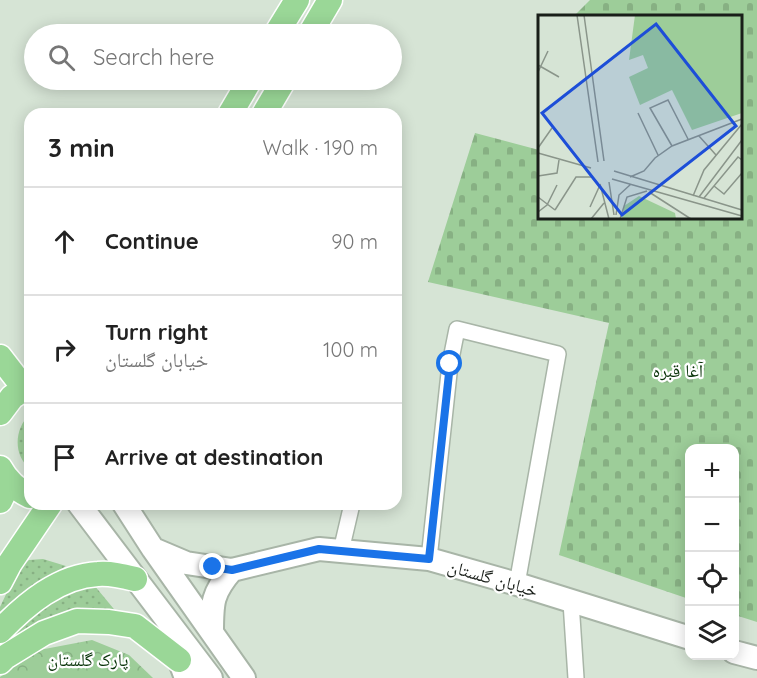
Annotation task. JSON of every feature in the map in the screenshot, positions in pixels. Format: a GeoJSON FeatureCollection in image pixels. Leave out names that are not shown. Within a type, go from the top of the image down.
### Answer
{"type":"FeatureCollection","features":[{"type":"Feature","properties":{"kind":"main road"},"geometry":{"type":"LineString","coordinates":[[282,24],[297,0]]}},
{"type":"Feature","properties":{"kind":"main road"},"geometry":{"type":"LineString","coordinates":[[316,24],[330,0]]}},
{"type":"Feature","properties":{"kind":"main road"},"geometry":{"type":"LineString","coordinates":[[234,108],[244,90]]}},
{"type":"Feature","properties":{"kind":"main road"},"geometry":{"type":"LineString","coordinates":[[268,108],[278,90]]}},
{"type":"Feature","properties":{"kind":"main road"},"geometry":{"type":"LineString","coordinates":[[0,357],[13,393]]}},
{"type":"Feature","properties":{"kind":"main road"},"geometry":{"type":"LineString","coordinates":[[2,484],[24,493]]}},
{"type":"Feature","properties":{"kind":"main road"},"geometry":{"type":"LineString","coordinates":[[0,582],[46,510]]}},
{"type":"Feature","properties":{"kind":"main road"},"geometry":{"type":"LineString","coordinates":[[84,510],[211,678]]}},
{"type":"Feature","properties":{"kind":"main road"},"geometry":{"type":"LineString","coordinates":[[128,510],[244,678]]}},
{"type":"Feature","properties":{"kind":"main road"},"geometry":{"type":"LineString","coordinates":[[108,542],[104,530],[115,516],[125,516],[136,524]]}},
{"type":"Feature","properties":{"kind":"main road","name":"خیابان گلستان"},"geometry":{"type":"LineString","coordinates":[[153,549],[186,562],[232,570],[319,549],[429,559],[685,636]]}},
{"type":"Feature","properties":{"kind":"main road"},"geometry":{"type":"LineString","coordinates":[[212,632],[212,604],[222,582],[232,570]]}},
{"type":"Feature","properties":{"kind":"main road"},"geometry":{"type":"LineString","coordinates":[[0,631],[16,614],[51,588],[77,577],[99,574],[135,579]]}},
{"type":"Feature","properties":{"kind":"main road"},"geometry":{"type":"LineString","coordinates":[[161,614],[182,669]]}},
{"type":"Feature","properties":{"kind":"main road"},"geometry":{"type":"LineString","coordinates":[[0,662],[44,633],[77,621],[109,622],[135,626],[182,669]]}},
{"type":"Feature","properties":{"kind":"main road"},"geometry":{"type":"LineString","coordinates":[[739,653],[757,658]]}},
{"type":"Feature","properties":{"kind":"street"},"geometry":{"type":"LineString","coordinates":[[429,559],[450,364],[458,329],[558,354],[517,584]]}},
{"type":"Feature","properties":{"kind":"street"},"geometry":{"type":"LineString","coordinates":[[341,551],[351,510]]}},
{"type":"Feature","properties":{"kind":"street"},"geometry":{"type":"LineString","coordinates":[[571,602],[576,678]]}},
{"type":"Feature","properties":{"kind":"green space","name":"آغا قبره"},"geometry":{"type":"Polygon","coordinates":[[[590,0],[757,0],[757,622],[739,616],[739,444],[685,444],[685,598],[559,555],[609,323],[428,282],[475,133],[538,150],[538,219],[742,219],[742,15],[575,15],[590,0]]]}},
{"type":"Feature","properties":{"kind":"green space"},"geometry":{"type":"Polygon","coordinates":[[[24,422],[24,463],[18,449],[18,434],[24,422]]]}},
{"type":"Feature","properties":{"kind":"green space"},"geometry":{"type":"Polygon","coordinates":[[[43,559],[66,566],[24,592],[0,621],[0,607],[18,569],[29,560],[43,559]]]}},
{"type":"Feature","properties":{"kind":"green space"},"geometry":{"type":"Polygon","coordinates":[[[94,585],[118,614],[88,612],[51,617],[0,645],[1,638],[73,588],[94,585]]]}},
{"type":"Feature","properties":{"kind":"green space","name":"پارک گلستان"},"geometry":{"type":"Polygon","coordinates":[[[92,640],[129,655],[153,678],[0,678],[34,651],[92,640]]]}},
{"type":"Feature","properties":{"kind":"route"},"geometry":{"type":"LineString","coordinates":[[213,567],[232,570],[319,549],[429,559],[450,364]]}}]}
